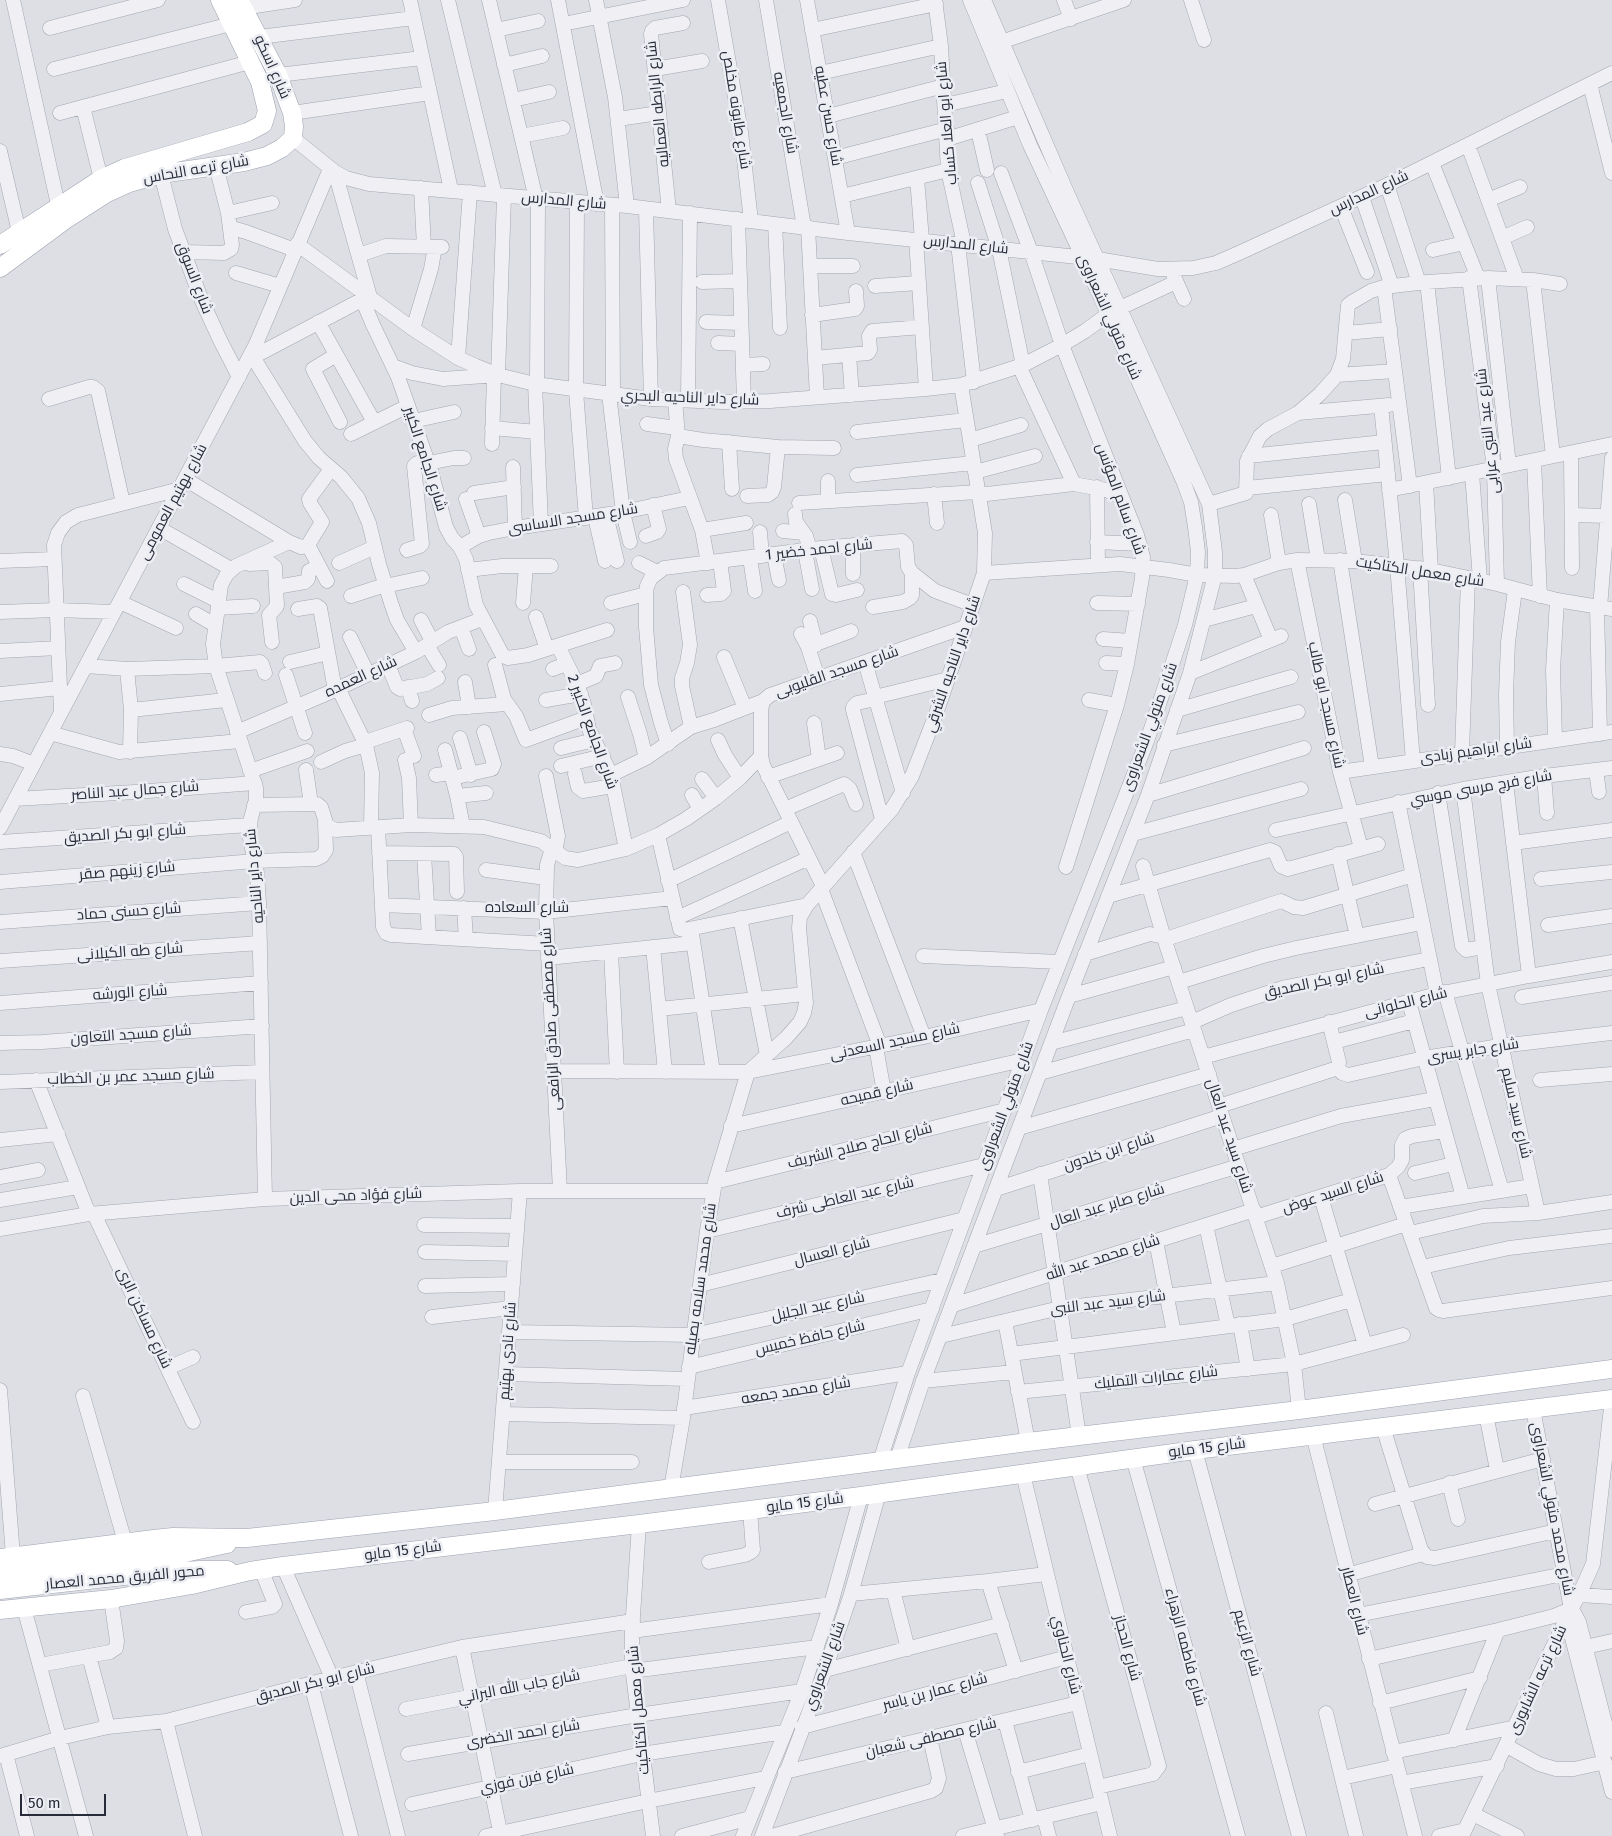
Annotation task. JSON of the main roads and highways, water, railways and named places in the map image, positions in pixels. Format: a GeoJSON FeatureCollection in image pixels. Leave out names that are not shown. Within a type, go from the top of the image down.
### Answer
{"type":"FeatureCollection","features":[{"type":"Feature","properties":{"kind":"main road","name":"شارع اسكو"},"geometry":{"type":"LineString","coordinates":[[220,0],[260,82],[267,111]]}},
{"type":"Feature","properties":{"kind":"main road","name":"شارع اسكو"},"geometry":{"type":"LineString","coordinates":[[241,4],[278,75],[292,113],[293,138]]}},
{"type":"Feature","properties":{"kind":"main road","name":"شارع ترعه النحاس"},"geometry":{"type":"LineString","coordinates":[[0,245],[101,179],[125,168],[248,132],[263,124],[267,111]]}},
{"type":"Feature","properties":{"kind":"main road","name":"شارع ترعه النحاس"},"geometry":{"type":"LineString","coordinates":[[0,268],[65,220],[107,193],[129,183],[161,174],[267,156],[282,148],[293,138]]}},
{"type":"Feature","properties":{"kind":"main road","name":"شارع 15 مايو"},"geometry":{"type":"LineString","coordinates":[[7,1557],[173,1537],[247,1538],[495,1511],[1612,1369]]}},
{"type":"Feature","properties":{"kind":"main road","name":"شارع 15 مايو"},"geometry":{"type":"LineString","coordinates":[[0,1610],[110,1599],[192,1585],[255,1570],[283,1566],[640,1524],[1195,1450],[1612,1399]]}},
{"type":"Feature","properties":{"kind":"main road","name":"محور الفريق محمد العصار"},"geometry":{"type":"LineString","coordinates":[[0,1576],[180,1554],[205,1550],[247,1538]]}},
{"type":"Feature","properties":{"kind":"main road","name":"محور الفريق محمد العصار"},"geometry":{"type":"LineString","coordinates":[[0,1590],[150,1573],[200,1570],[255,1570]]}}]}
